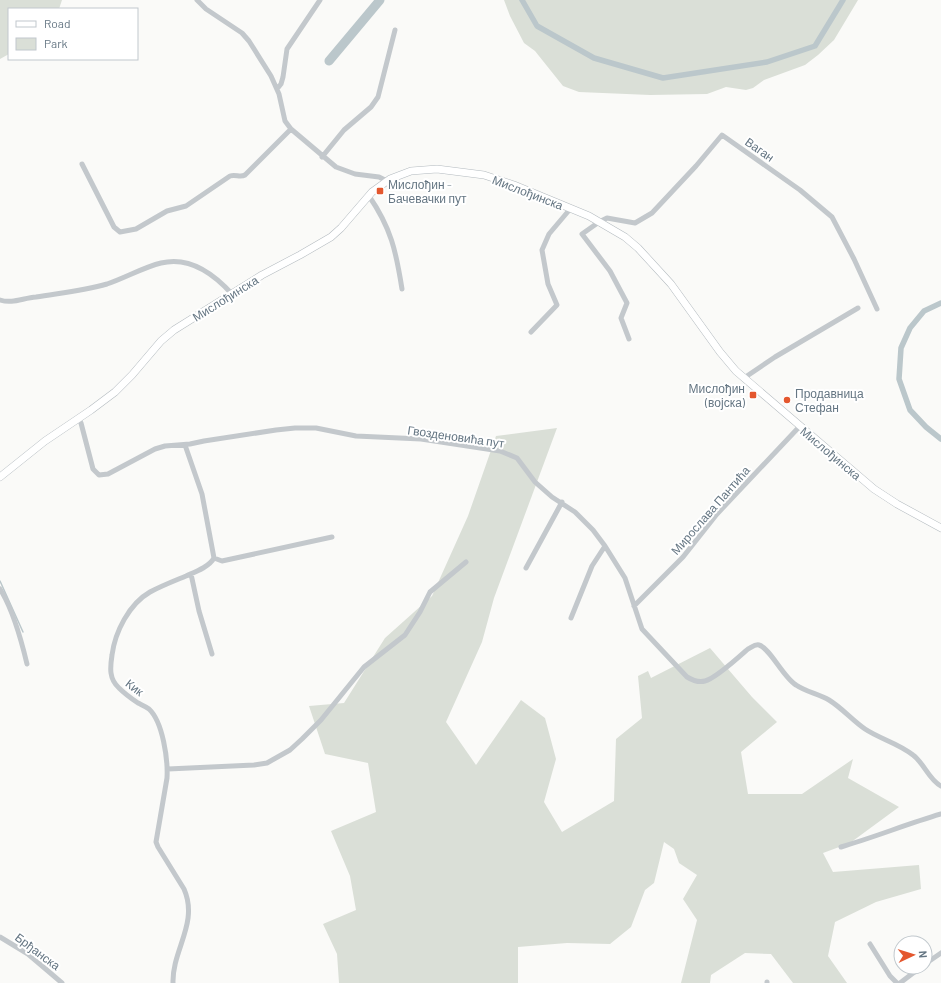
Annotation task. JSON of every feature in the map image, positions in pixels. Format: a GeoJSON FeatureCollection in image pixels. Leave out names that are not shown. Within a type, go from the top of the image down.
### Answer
{"type":"FeatureCollection","features":[{"type":"Feature","properties":{"kind":"main road","name":"Мислођинска"},"geometry":{"type":"LineString","coordinates":[[0,477],[45,441],[120,387],[169,334],[262,275],[331,237],[341,228],[369,196],[387,181],[411,171],[434,169],[450,170],[496,179],[571,208],[599,222],[629,240],[678,293],[730,364],[744,378],[882,494],[941,528]]}},
{"type":"Feature","properties":{"kind":"street"},"geometry":{"type":"LineString","coordinates":[[197,0],[206,9],[236,30],[249,42],[263,62],[277,90],[285,121],[291,129],[336,167],[361,175],[379,177],[387,181]]}},
{"type":"Feature","properties":{"kind":"street"},"geometry":{"type":"LineString","coordinates":[[277,90],[281,84],[288,49],[320,0]]}},
{"type":"Feature","properties":{"kind":"street"},"geometry":{"type":"LineString","coordinates":[[322,156],[344,130],[371,107],[378,97],[395,30]]}},
{"type":"Feature","properties":{"kind":"street"},"geometry":{"type":"LineString","coordinates":[[82,164],[114,227],[120,232],[127,232],[141,227],[167,211],[186,206],[230,176],[235,175],[242,177],[291,129]]}},
{"type":"Feature","properties":{"kind":"street","name":"Ваган"},"geometry":{"type":"LineString","coordinates":[[599,222],[607,218],[635,223],[652,213],[696,166],[722,135],[800,190],[832,217],[854,259],[877,309]]}},
{"type":"Feature","properties":{"kind":"street"},"geometry":{"type":"LineString","coordinates":[[369,196],[390,232],[396,253],[402,289]]}},
{"type":"Feature","properties":{"kind":"street"},"geometry":{"type":"LineString","coordinates":[[531,332],[557,305],[548,284],[542,250],[549,234],[561,222],[571,208]]}},
{"type":"Feature","properties":{"kind":"street"},"geometry":{"type":"LineString","coordinates":[[599,222],[582,234],[610,270],[627,302],[621,318],[629,339]]}},
{"type":"Feature","properties":{"kind":"street"},"geometry":{"type":"LineString","coordinates":[[0,300],[9,302],[80,291],[118,281],[160,263],[171,261],[193,264],[204,270],[232,294]]}},
{"type":"Feature","properties":{"kind":"street"},"geometry":{"type":"LineString","coordinates":[[744,378],[775,357],[858,308]]}},
{"type":"Feature","properties":{"kind":"street","name":"Гвозденовића пут"},"geometry":{"type":"LineString","coordinates":[[78,418],[81,423],[93,469],[99,475],[110,473],[166,446],[185,445],[276,430],[305,428],[316,428],[356,436],[408,437],[511,454],[517,458],[535,482],[552,497],[562,502],[575,512],[593,530],[625,578],[639,623],[645,634],[687,677],[704,682],[748,649],[760,645],[766,648],[791,682],[830,701],[865,729],[911,753],[941,786]]}},
{"type":"Feature","properties":{"kind":"street","name":"Мирослава Пантића"},"geometry":{"type":"LineString","coordinates":[[634,606],[683,558],[717,514],[800,426]]}},
{"type":"Feature","properties":{"kind":"street"},"geometry":{"type":"LineString","coordinates":[[185,445],[201,490],[214,558],[222,561],[332,537]]}},
{"type":"Feature","properties":{"kind":"street"},"geometry":{"type":"LineString","coordinates":[[526,568],[562,502]]}},
{"type":"Feature","properties":{"kind":"street"},"geometry":{"type":"LineString","coordinates":[[571,618],[592,566],[605,546]]}},
{"type":"Feature","properties":{"kind":"street","name":"Кик"},"geometry":{"type":"LineString","coordinates":[[173,983],[174,972],[188,925],[189,910],[184,889],[156,842],[168,769],[161,732],[156,719],[148,709],[129,696],[114,683],[110,667],[112,649],[118,633],[125,618],[133,607],[149,592],[191,574],[207,565],[214,558]]}},
{"type":"Feature","properties":{"kind":"street"},"geometry":{"type":"LineString","coordinates":[[168,769],[254,765],[267,763],[290,750],[321,720],[364,667],[405,635],[420,612],[430,592],[466,562]]}},
{"type":"Feature","properties":{"kind":"street"},"geometry":{"type":"LineString","coordinates":[[191,574],[199,611],[212,654]]}},
{"type":"Feature","properties":{"kind":"street"},"geometry":{"type":"LineString","coordinates":[[0,589],[12,616],[28,664]]}},
{"type":"Feature","properties":{"kind":"street"},"geometry":{"type":"LineString","coordinates":[[841,847],[882,834],[909,823],[941,814]]}},
{"type":"Feature","properties":{"kind":"street","name":"Брђанска"},"geometry":{"type":"LineString","coordinates":[[0,937],[28,954],[62,983]]}},
{"type":"Feature","properties":{"kind":"street"},"geometry":{"type":"LineString","coordinates":[[870,944],[890,976],[898,983],[910,975]]}},
{"type":"Feature","properties":{"kind":"green space"},"geometry":{"type":"Polygon","coordinates":[[[0,0],[62,0],[59,8],[8,8],[8,55],[0,59],[0,0]]]}},
{"type":"Feature","properties":{"kind":"green space"},"geometry":{"type":"Polygon","coordinates":[[[504,0],[858,0],[834,40],[805,65],[764,80],[753,88],[746,90],[726,87],[707,94],[650,95],[579,92],[563,86],[535,51],[524,43],[510,16],[504,0]]]}},
{"type":"Feature","properties":{"kind":"green space"},"geometry":{"type":"Polygon","coordinates":[[[557,428],[494,598],[482,642],[446,722],[476,765],[521,700],[545,718],[556,759],[544,802],[562,832],[614,801],[616,739],[642,718],[638,676],[648,671],[651,678],[710,648],[752,697],[777,722],[741,752],[748,794],[802,794],[853,759],[848,778],[899,807],[850,843],[823,853],[833,872],[919,865],[921,889],[876,902],[835,922],[828,956],[847,983],[793,983],[771,954],[745,953],[711,975],[710,983],[681,983],[697,920],[683,899],[697,875],[679,863],[674,849],[664,842],[654,883],[645,890],[631,927],[610,944],[567,943],[518,947],[518,983],[339,983],[337,954],[323,924],[356,910],[350,876],[331,831],[376,812],[368,763],[325,754],[309,706],[344,703],[385,638],[432,596],[468,516],[496,436],[557,428]]]}},
{"type":"Feature","properties":{"kind":"waterway"},"geometry":{"type":"LineString","coordinates":[[329,61],[380,0]]}},
{"type":"Feature","properties":{"kind":"waterway"},"geometry":{"type":"LineString","coordinates":[[522,0],[537,26],[594,58],[663,78],[767,62],[815,46],[843,0]]}},
{"type":"Feature","properties":{"kind":"waterway"},"geometry":{"type":"LineString","coordinates":[[941,303],[924,311],[910,328],[901,348],[899,379],[910,410],[926,427],[941,439]]}},
{"type":"Feature","properties":{"kind":"waterway"},"geometry":{"type":"LineString","coordinates":[[0,581],[23,632]]}},
{"type":"Feature","properties":{"kind":"place","name":"Мислођин - Бачевачки пут"},"geometry":{"type":"Point","coordinates":[380,191]}},
{"type":"Feature","properties":{"kind":"place","name":"Мислођин (војска)"},"geometry":{"type":"Point","coordinates":[753,395]}},
{"type":"Feature","properties":{"kind":"place","name":"Продавница Стефан"},"geometry":{"type":"Point","coordinates":[787,400]}}]}
